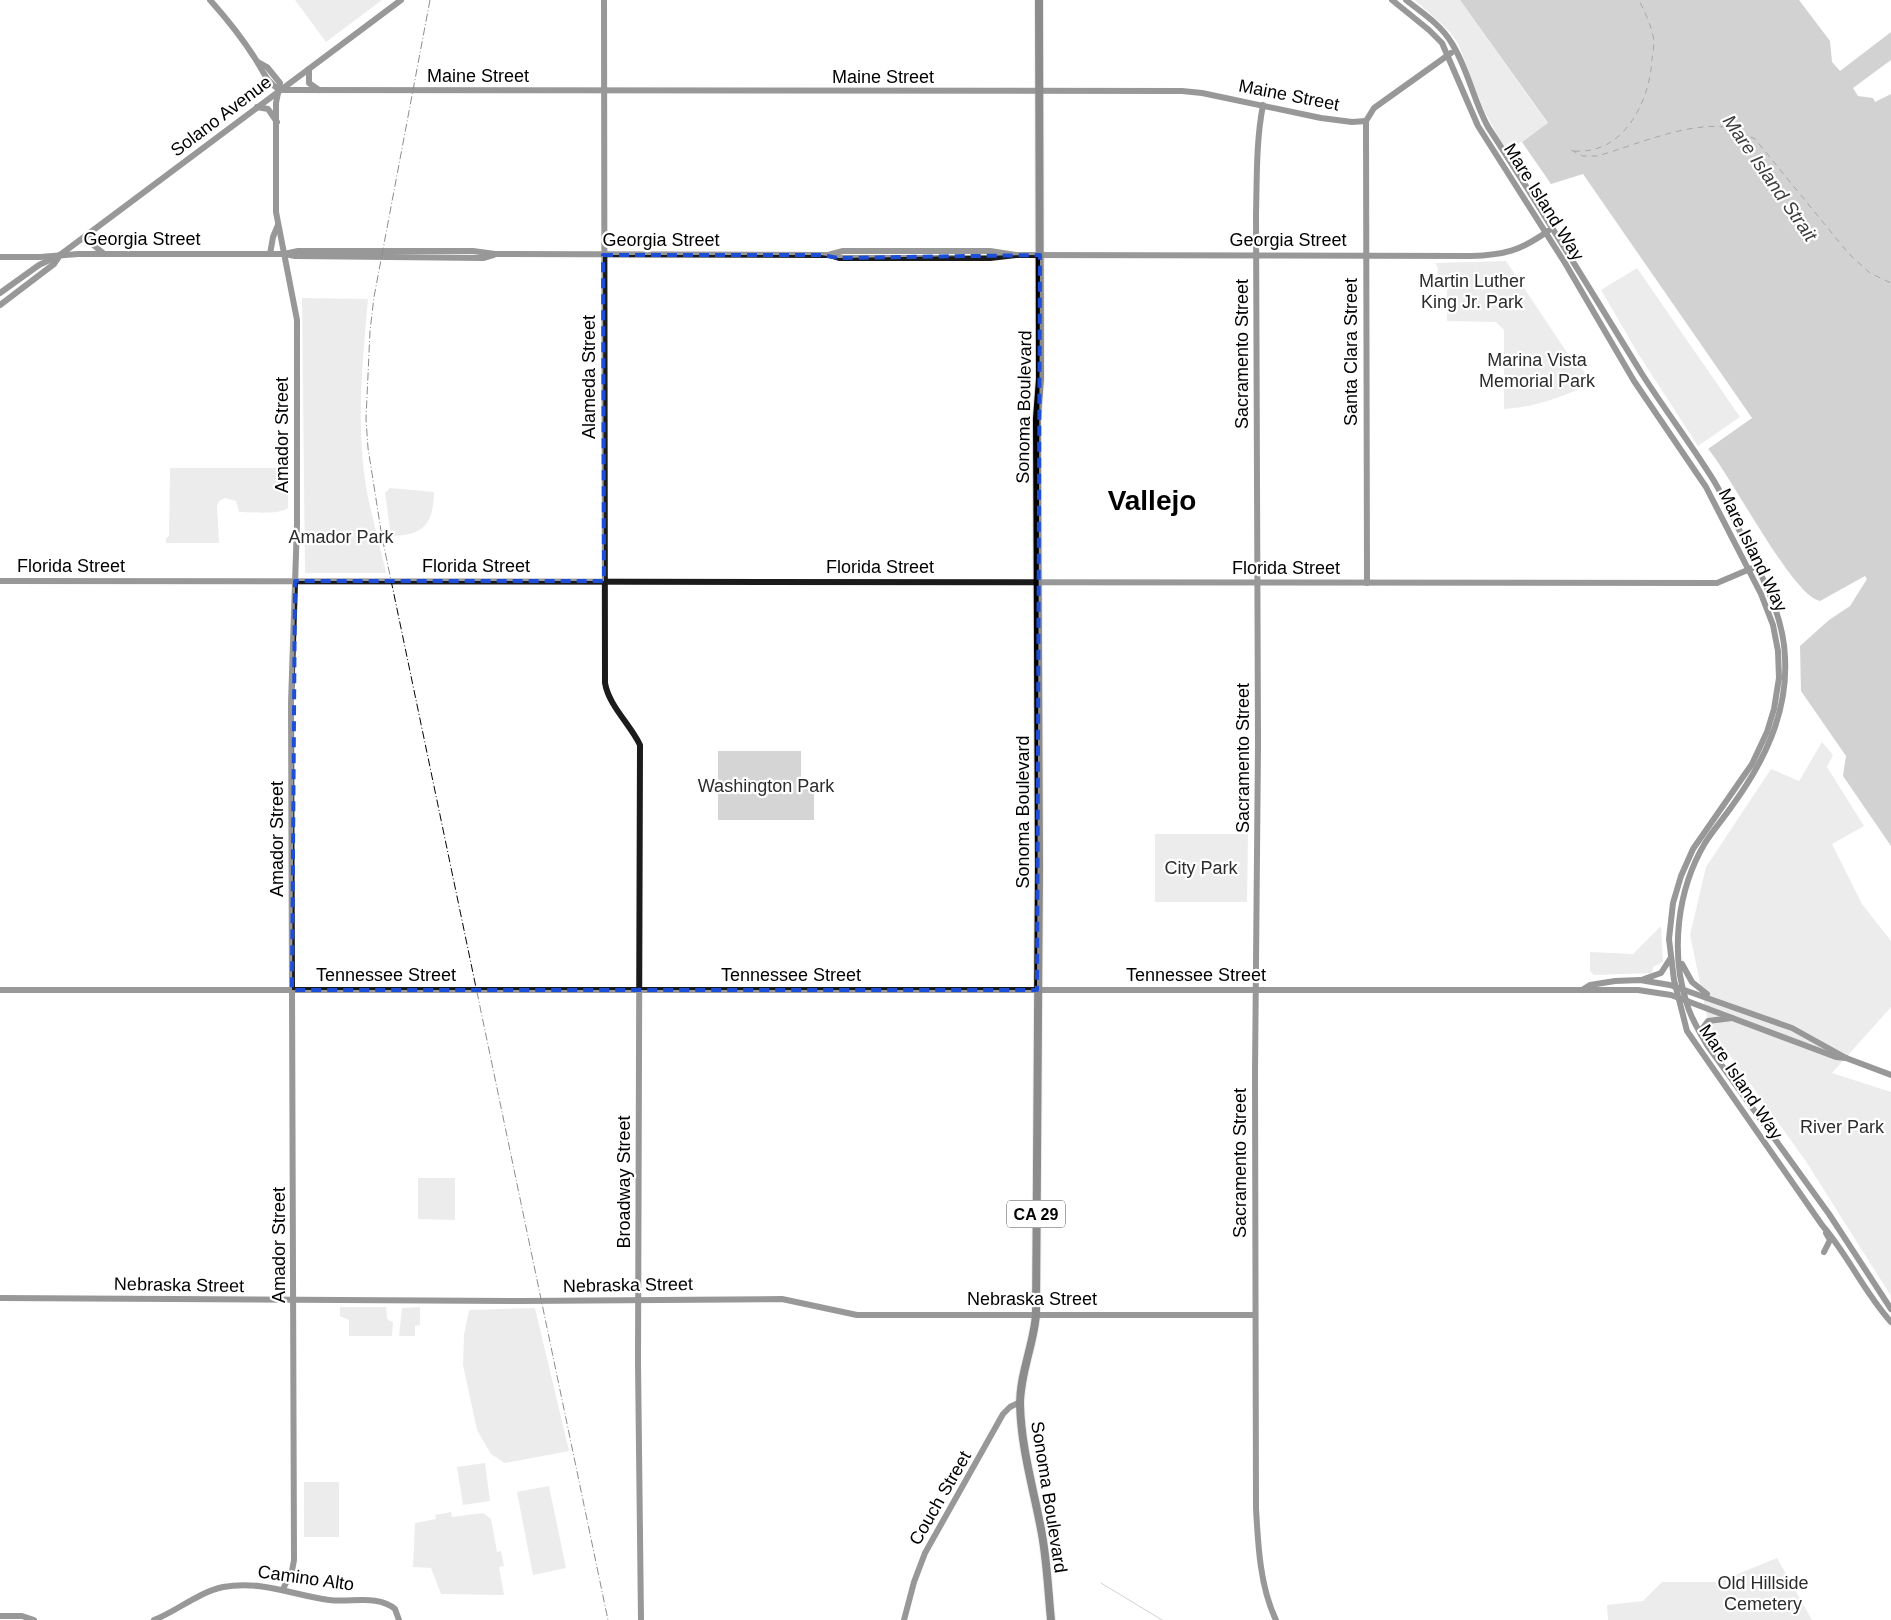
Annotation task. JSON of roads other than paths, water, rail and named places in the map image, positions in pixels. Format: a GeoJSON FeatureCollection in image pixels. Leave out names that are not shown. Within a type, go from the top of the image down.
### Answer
{"type":"FeatureCollection","features":[{"type":"Feature","properties":{"kind":"main road"},"geometry":{"type":"LineString","coordinates":[[210,0],[258,62],[270,84],[280,90]]}},
{"type":"Feature","properties":{"kind":"main road","name":"Solano Avenue"},"geometry":{"type":"LineString","coordinates":[[1,291],[29,271],[60,255],[401,0]]}},
{"type":"Feature","properties":{"kind":"main road","name":"Alameda Street"},"geometry":{"type":"LineString","coordinates":[[604,0],[603,255],[606,692],[633,731],[640,745]]}},
{"type":"Feature","properties":{"kind":"main road","name":"Sonoma Boulevard"},"geometry":{"type":"LineString","coordinates":[[1040,0],[1036,1314],[1032,1342],[1023,1375],[1020,1402],[1022,1436],[1045,1556],[1051,1620]]}},
{"type":"Feature","properties":{"kind":"main road","name":"Mare Island Way"},"geometry":{"type":"LineString","coordinates":[[1392,0],[1442,43],[1448,54],[1461,91],[1478,126],[1546,233],[1634,381],[1706,487],[1764,600],[1775,637],[1779,678],[1774,709],[1758,754],[1697,843],[1685,867],[1671,917],[1670,958],[1677,997],[1687,1031],[1822,1225],[1843,1251],[1872,1298],[1891,1322]]}},
{"type":"Feature","properties":{"kind":"main road","name":"Mare Island Way"},"geometry":{"type":"LineString","coordinates":[[1406,0],[1438,25],[1456,50],[1482,116],[1645,379],[1715,482],[1758,566],[1778,613],[1785,647],[1786,670],[1775,731],[1765,755],[1705,844],[1685,889],[1680,914],[1679,954],[1683,988],[1692,1017],[1712,1053],[1853,1248],[1891,1308]]}},
{"type":"Feature","properties":{"kind":"main road"},"geometry":{"type":"LineString","coordinates":[[1366,121],[1368,114],[1374,108],[1456,50]]}},
{"type":"Feature","properties":{"kind":"main road"},"geometry":{"type":"LineString","coordinates":[[309,69],[307,76],[309,84],[320,90]]}},
{"type":"Feature","properties":{"kind":"main road","name":"Maine Street"},"geometry":{"type":"LineString","coordinates":[[280,90],[1202,92],[1326,119],[1366,121]]}},
{"type":"Feature","properties":{"kind":"main road","name":"Amador Street"},"geometry":{"type":"LineString","coordinates":[[280,90],[276,103],[278,123],[276,212],[297,320],[295,581],[291,703],[294,1560],[292,1571],[283,1589]]}},
{"type":"Feature","properties":{"kind":"main road","name":"Sacramento Street"},"geometry":{"type":"LineString","coordinates":[[1263,105],[1257,145],[1256,255],[1258,582],[1255,1315],[1258,1545],[1268,1596],[1276,1620]]}},
{"type":"Feature","properties":{"kind":"main road"},"geometry":{"type":"LineString","coordinates":[[257,107],[268,109],[278,123]]}},
{"type":"Feature","properties":{"kind":"main road","name":"Santa Clara Street"},"geometry":{"type":"LineString","coordinates":[[1366,121],[1367,583]]}},
{"type":"Feature","properties":{"kind":"main road"},"geometry":{"type":"LineString","coordinates":[[270,254],[273,237],[278,225]]}},
{"type":"Feature","properties":{"kind":"main road","name":"Georgia Street"},"geometry":{"type":"LineString","coordinates":[[0,257],[104,254],[284,254],[296,251],[473,251],[495,254],[603,255],[828,255],[843,251],[970,251],[1016,255],[1501,255],[1518,250],[1552,228]]}},
{"type":"Feature","properties":{"kind":"main road"},"geometry":{"type":"LineString","coordinates":[[89,233],[91,243],[104,254]]}},
{"type":"Feature","properties":{"kind":"main road","name":"Solano Avenue"},"geometry":{"type":"LineString","coordinates":[[0,306],[54,264],[60,255]]}},
{"type":"Feature","properties":{"kind":"main road"},"geometry":{"type":"LineString","coordinates":[[19,257],[26,262],[29,271]]}},
{"type":"Feature","properties":{"kind":"main road"},"geometry":{"type":"LineString","coordinates":[[1,291],[6,301]]}},
{"type":"Feature","properties":{"kind":"main road","name":"Florida Street"},"geometry":{"type":"LineString","coordinates":[[0,581],[1717,583],[1758,566]]}},
{"type":"Feature","properties":{"kind":"main road","name":"Broadway Street"},"geometry":{"type":"LineString","coordinates":[[640,745],[638,990],[641,1620]]}},
{"type":"Feature","properties":{"kind":"main road"},"geometry":{"type":"LineString","coordinates":[[1679,954],[1692,982],[1714,1000]]}},
{"type":"Feature","properties":{"kind":"main road"},"geometry":{"type":"LineString","coordinates":[[1640,980],[1661,973],[1670,958]]}},
{"type":"Feature","properties":{"kind":"main road","name":"Tennessee Street"},"geometry":{"type":"LineString","coordinates":[[1582,990],[1602,983],[1640,980],[1683,988],[1792,1028],[1846,1058]]}},
{"type":"Feature","properties":{"kind":"main road","name":"Tennessee Street"},"geometry":{"type":"LineString","coordinates":[[0,990],[1638,990],[1663,992],[1738,1018],[1836,1056],[1846,1058]]}},
{"type":"Feature","properties":{"kind":"main road"},"geometry":{"type":"LineString","coordinates":[[1700,1032],[1708,1021],[1738,1018]]}},
{"type":"Feature","properties":{"kind":"main road"},"geometry":{"type":"LineString","coordinates":[[1846,1058],[1891,1075]]}},
{"type":"Feature","properties":{"kind":"main road"},"geometry":{"type":"LineString","coordinates":[[1822,1225],[1830,1240],[1824,1252]]}},
{"type":"Feature","properties":{"kind":"main road","name":"Nebraska Street"},"geometry":{"type":"LineString","coordinates":[[0,1298],[294,1301],[782,1299],[857,1315],[1255,1315]]}},
{"type":"Feature","properties":{"kind":"main road","name":"Couch Street"},"geometry":{"type":"LineString","coordinates":[[904,1620],[914,1582],[930,1541],[1003,1414],[1010,1407],[1020,1402]]}},
{"type":"Feature","properties":{"kind":"main road","name":"Camino Alto"},"geometry":{"type":"LineString","coordinates":[[154,1620],[218,1588],[246,1585],[283,1589],[325,1600],[371,1601],[389,1604],[397,1611],[399,1620]]}},
{"type":"Feature","properties":{"kind":"main road"},"geometry":{"type":"LineString","coordinates":[[0,1616],[22,1616],[34,1620]]}},
{"type":"Feature","properties":{"kind":"water","name":"Mare Island Strait"},"geometry":{"type":"Polygon","coordinates":[[[1460,0],[1799,0],[1830,41],[1832,62],[1840,71],[1891,32],[1891,60],[1853,88],[1858,96],[1873,98],[1875,102],[1891,94],[1891,846],[1843,776],[1846,756],[1801,691],[1800,646],[1829,620],[1850,606],[1867,579],[1865,576],[1820,601],[1808,594],[1778,558],[1708,449],[1752,418],[1583,174],[1551,184],[1522,142],[1548,123],[1460,0]]]}},
{"type":"Feature","properties":{"kind":"waterway"},"geometry":{"type":"LineString","coordinates":[[1101,1583],[1162,1620]]}},
{"type":"Feature","properties":{"kind":"railway"},"geometry":{"type":"LineString","coordinates":[[430,0],[374,297],[370,331],[366,419],[368,448],[382,537],[608,1620]]}},
{"type":"Feature","properties":{"kind":"district","name":"Vallejo"},"geometry":{"type":"Point","coordinates":[1152,500]}},
{"type":"Feature","properties":{"kind":"park label","name":"Martin Luther King Jr. Park"},"geometry":{"type":"Point","coordinates":[1472,291]}},
{"type":"Feature","properties":{"kind":"park label","name":"Marina Vista Memorial Park"},"geometry":{"type":"Point","coordinates":[1537,370]}},
{"type":"Feature","properties":{"kind":"park label","name":"Amador Park"},"geometry":{"type":"Point","coordinates":[341,537]}},
{"type":"Feature","properties":{"kind":"park label","name":"Washington Park"},"geometry":{"type":"Point","coordinates":[766,786]}},
{"type":"Feature","properties":{"kind":"park label","name":"City Park"},"geometry":{"type":"Point","coordinates":[1201,868]}},
{"type":"Feature","properties":{"kind":"park label","name":"River Park"},"geometry":{"type":"Point","coordinates":[1842,1127]}},
{"type":"Feature","properties":{"kind":"park label","name":"Old Hillside Cemetery"},"geometry":{"type":"Point","coordinates":[1763,1594]}}]}
